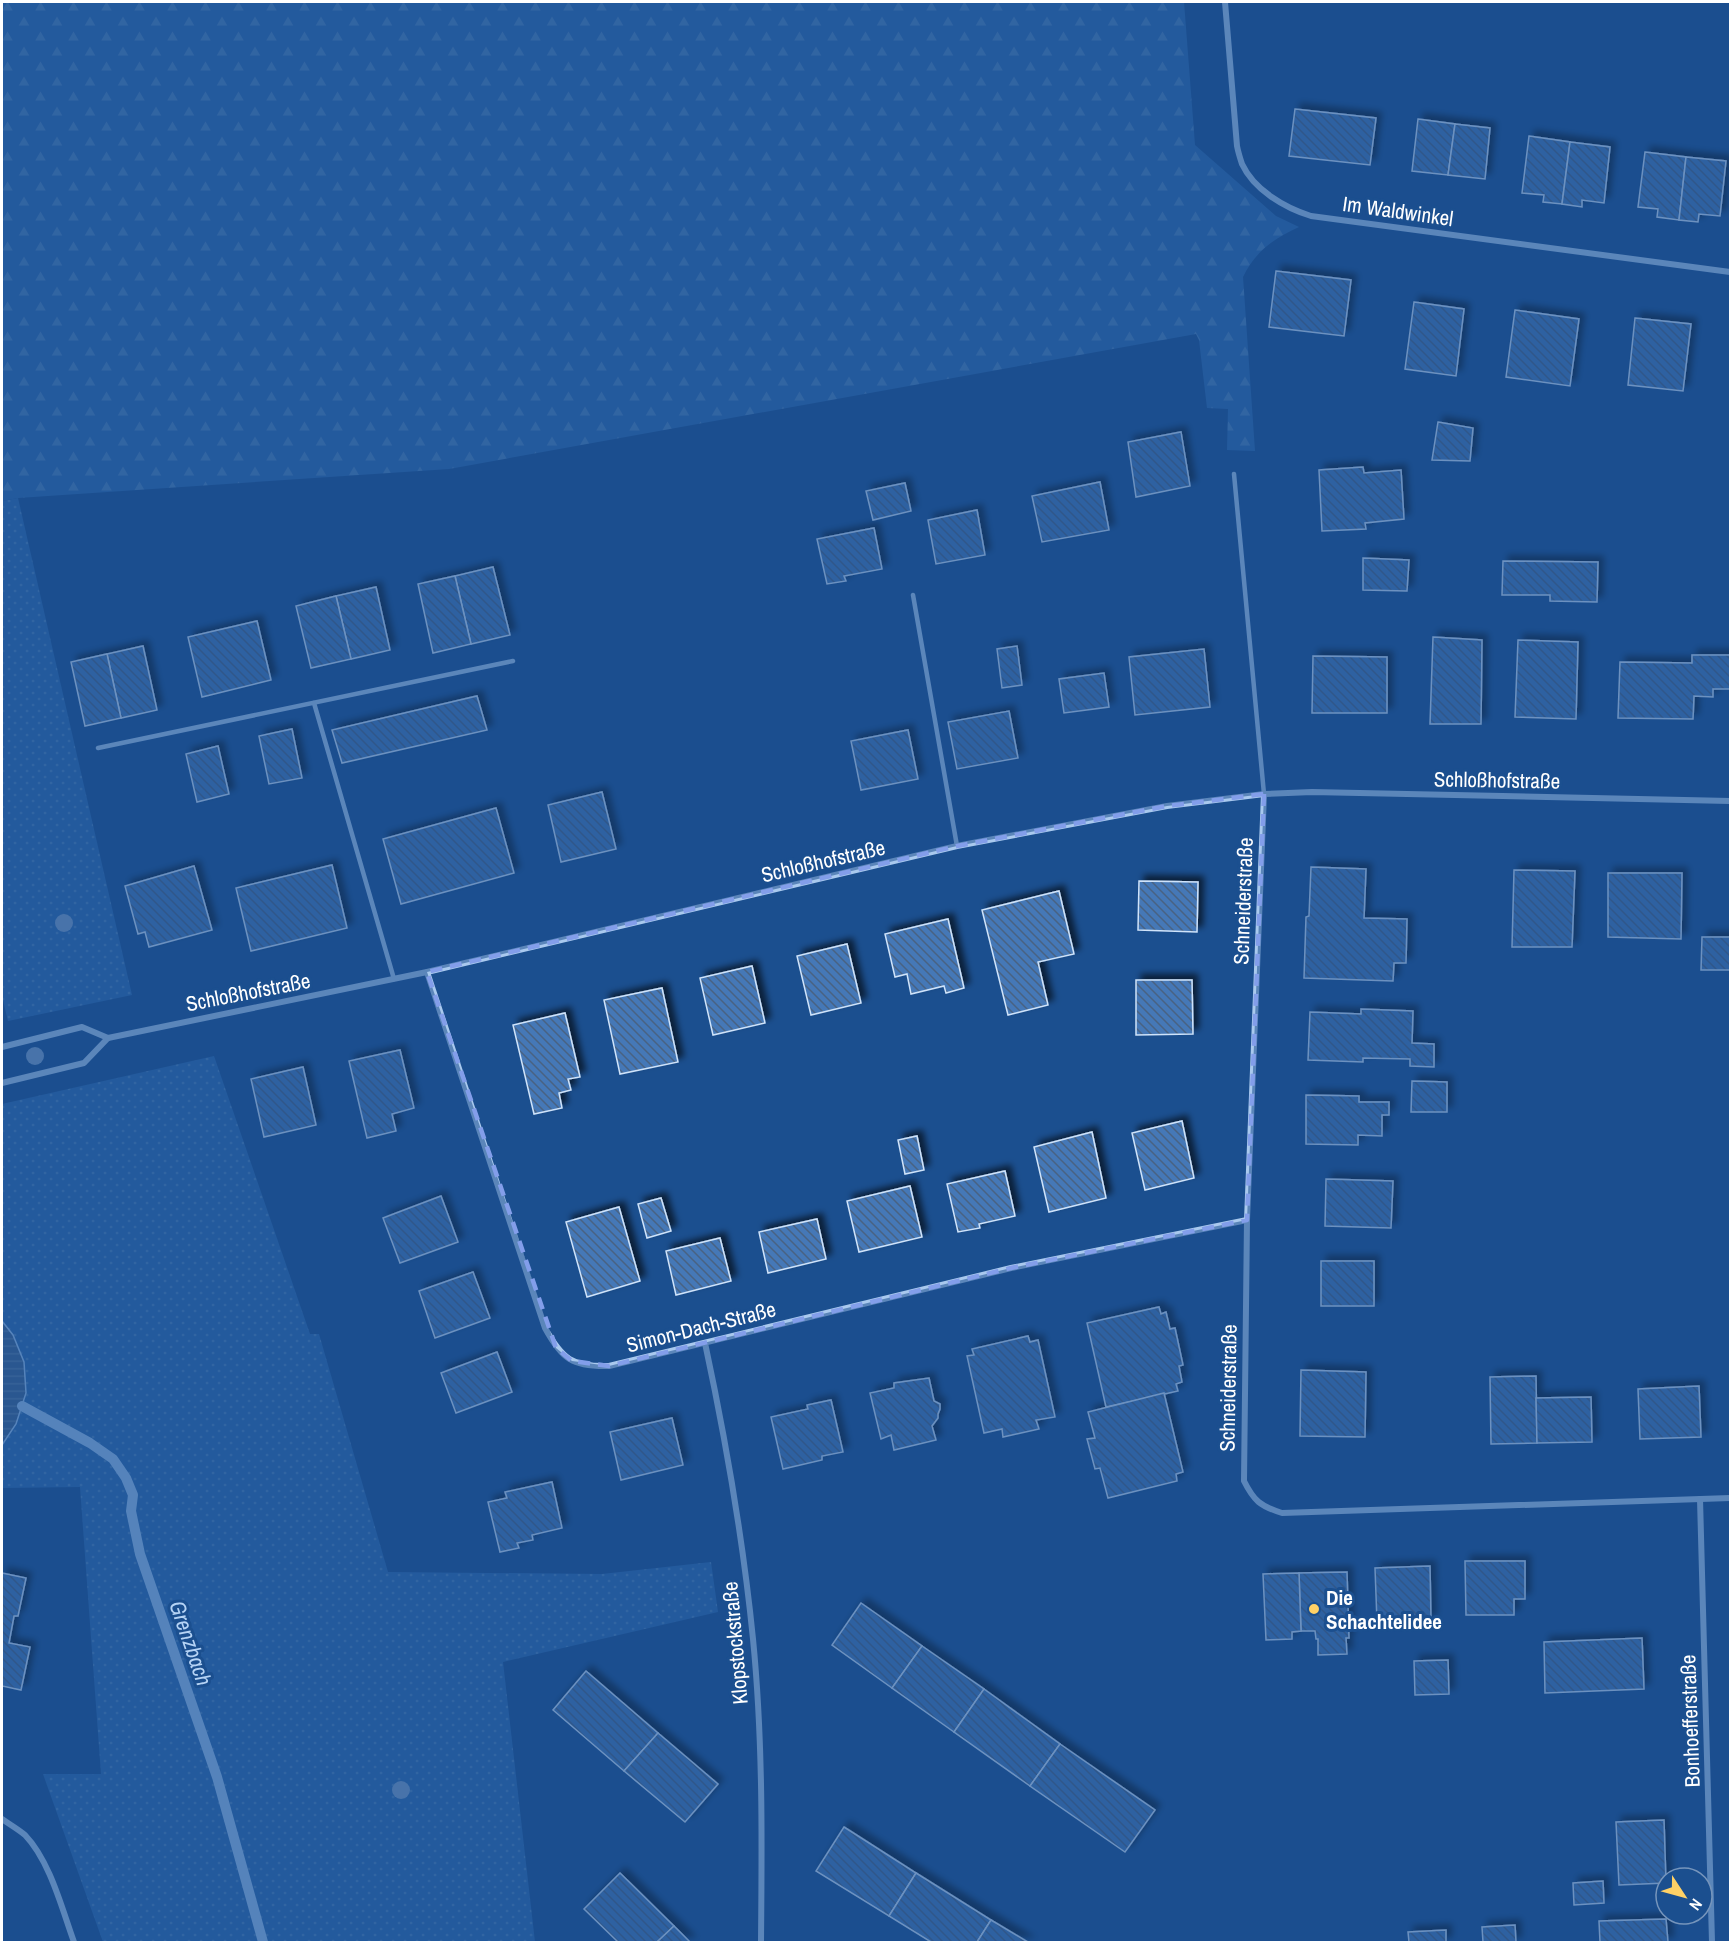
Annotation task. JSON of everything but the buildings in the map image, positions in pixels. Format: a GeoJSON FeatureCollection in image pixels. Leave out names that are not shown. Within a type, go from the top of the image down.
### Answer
{"type":"FeatureCollection","features":[{"type":"Feature","properties":{"kind":"street","name":"Im Waldwinkel"},"geometry":{"type":"LineString","coordinates":[[1225,2],[1237,146],[1242,164],[1268,194],[1296,211],[1311,216],[1731,272]]}},
{"type":"Feature","properties":{"kind":"street","name":"Schloßhofstraße"},"geometry":{"type":"LineString","coordinates":[[108,1038],[427,972],[957,846],[1167,806],[1264,794],[1312,792],[1731,801]]}},
{"type":"Feature","properties":{"kind":"street","name":"Schneiderstraße"},"geometry":{"type":"LineString","coordinates":[[1264,794],[1247,1220],[1244,1480],[1253,1498],[1266,1507],[1282,1513],[1731,1498]]}},
{"type":"Feature","properties":{"kind":"street","name":"Simon-Dach-Straße"},"geometry":{"type":"LineString","coordinates":[[427,972],[545,1328],[556,1348],[572,1361],[588,1366],[609,1366],[1011,1268],[1247,1220]]}},
{"type":"Feature","properties":{"kind":"street"},"geometry":{"type":"LineString","coordinates":[[2,1047],[82,1027],[108,1038],[84,1063],[2,1083]]}},
{"type":"Feature","properties":{"kind":"street","name":"Klopstockstraße"},"geometry":{"type":"LineString","coordinates":[[705,1343],[736,1504],[753,1640],[762,1794],[761,1942]]}},
{"type":"Feature","properties":{"kind":"street","name":"Bonhoefferstraße"},"geometry":{"type":"LineString","coordinates":[[1700,1499],[1712,1942]]}},
{"type":"Feature","properties":{"kind":"street"},"geometry":{"type":"LineString","coordinates":[[2,1819],[24,1834],[36,1849],[58,1896],[74,1942]]}},
{"type":"Feature","properties":{"kind":"lane"},"geometry":{"type":"LineString","coordinates":[[1234,474],[1264,794]]}},
{"type":"Feature","properties":{"kind":"lane"},"geometry":{"type":"LineString","coordinates":[[913,596],[957,846]]}},
{"type":"Feature","properties":{"kind":"lane"},"geometry":{"type":"LineString","coordinates":[[98,748],[513,661]]}},
{"type":"Feature","properties":{"kind":"lane"},"geometry":{"type":"LineString","coordinates":[[314,703],[394,979]]}},
{"type":"Feature","properties":{"kind":"highlighted area"},"geometry":{"type":"Polygon","coordinates":[[[1264,794],[1247,1220],[1011,1268],[609,1366],[572,1361],[556,1348],[427,972],[957,846],[1167,806],[1264,794]]]}},
{"type":"Feature","properties":{"kind":"green space"},"geometry":{"type":"Polygon","coordinates":[[[2,2],[1184,2],[1195,145],[1276,216],[1299,227],[1281,236],[1259,253],[1243,277],[1255,451],[1227,450],[1228,409],[1207,408],[1199,340],[1196,334],[449,469],[18,498],[2,501],[2,2]]]}},
{"type":"Feature","properties":{"kind":"green space"},"geometry":{"type":"Polygon","coordinates":[[[18,498],[132,995],[8,1021],[2,996],[2,501],[18,498]]]}},
{"type":"Feature","properties":{"kind":"green space"},"geometry":{"type":"Polygon","coordinates":[[[214,1056],[310,1334],[319,1334],[388,1572],[602,1574],[711,1562],[718,1612],[503,1662],[535,1942],[103,1942],[43,1774],[101,1774],[80,1487],[2,1488],[2,1104],[214,1056]]]}},
{"type":"Feature","properties":{"kind":"shaded area"},"geometry":{"type":"Polygon","coordinates":[[[2,1321],[13,1335],[24,1362],[26,1393],[16,1424],[2,1445],[2,1321]]]}},
{"type":"Feature","properties":{"kind":"waterway","name":"Grenzbach"},"geometry":{"type":"LineString","coordinates":[[22,1406],[90,1443],[113,1459],[126,1478],[133,1495],[131,1511],[140,1554],[217,1777],[263,1942]]}},
{"type":"Feature","properties":{"kind":"place","name":"Die Schachtelidee"},"geometry":{"type":"Point","coordinates":[1314,1609]}}]}
